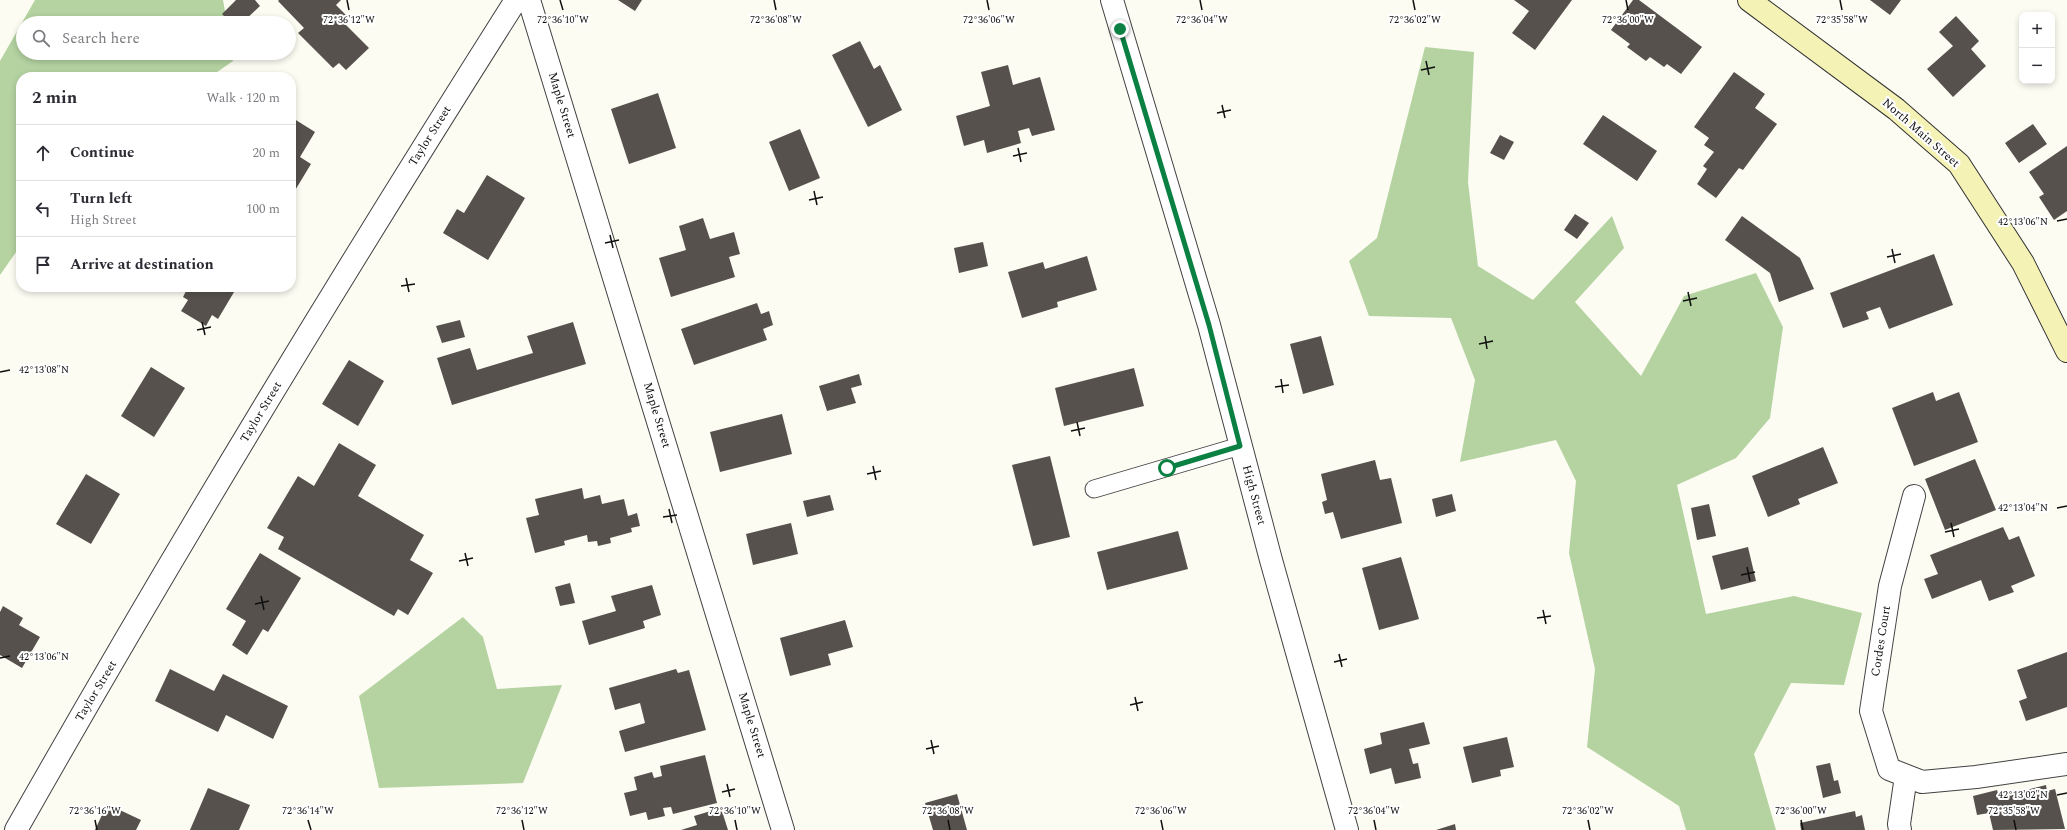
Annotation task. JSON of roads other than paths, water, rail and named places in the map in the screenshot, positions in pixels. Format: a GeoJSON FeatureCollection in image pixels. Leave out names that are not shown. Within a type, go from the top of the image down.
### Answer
{"type":"FeatureCollection","features":[{"type":"Feature","properties":{"kind":"main road","name":"North Main Street"},"geometry":{"type":"LineString","coordinates":[[1759,3],[1896,109],[1959,164],[2023,263],[2067,350]]}},
{"type":"Feature","properties":{"kind":"street","name":"Taylor Street"},"geometry":{"type":"LineString","coordinates":[[16,830],[230,464],[424,145],[516,0]]}},
{"type":"Feature","properties":{"kind":"street","name":"Maple Street"},"geometry":{"type":"LineString","coordinates":[[529,0],[783,830]]}},
{"type":"Feature","properties":{"kind":"street","name":"High Street"},"geometry":{"type":"LineString","coordinates":[[1112,0],[1209,325],[1240,446],[1347,830]]}},
{"type":"Feature","properties":{"kind":"street","name":"Cordes Court"},"geometry":{"type":"LineString","coordinates":[[1914,496],[1890,586],[1871,710],[1889,769],[1922,782],[1976,777],[2067,764]]}},
{"type":"Feature","properties":{"kind":"street"},"geometry":{"type":"LineString","coordinates":[[1900,830],[1899,824],[1906,776]]}},
{"type":"Feature","properties":{"kind":"lane"},"geometry":{"type":"LineString","coordinates":[[1094,489],[1240,446]]}}]}
